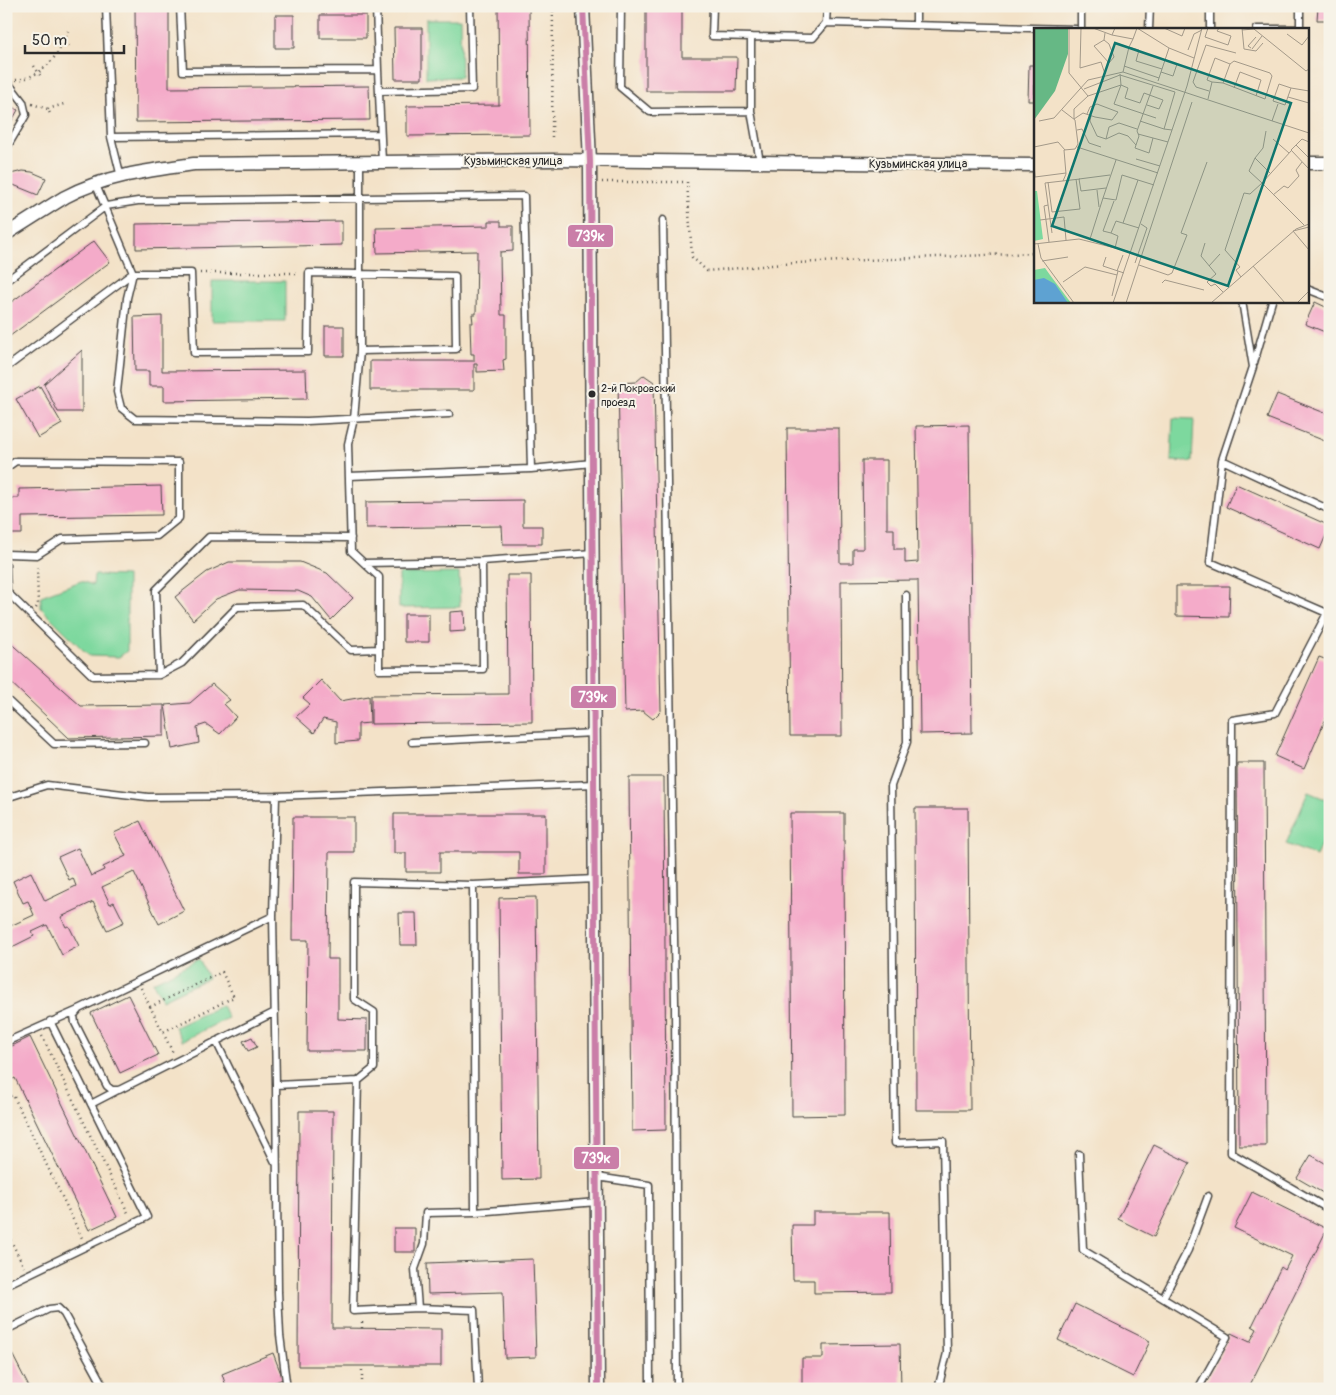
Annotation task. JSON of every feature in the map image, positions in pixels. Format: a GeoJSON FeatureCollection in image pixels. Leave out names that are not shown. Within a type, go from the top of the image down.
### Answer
{"type":"FeatureCollection","features":[{"type":"Feature","properties":{"kind":"street"},"geometry":{"type":"LineString","coordinates":[[583,6],[590,162],[598,1389]]}},
{"type":"Feature","properties":{"kind":"street","name":"Кузьминская улица"},"geometry":{"type":"LineString","coordinates":[[6,234],[66,197],[96,185],[121,177],[194,164],[590,162],[1034,165]]}},
{"type":"Feature","properties":{"kind":"street"},"geometry":{"type":"LineString","coordinates":[[1308,163],[1330,163]]}},
{"type":"Feature","properties":{"kind":"lane"},"geometry":{"type":"LineString","coordinates":[[106,6],[111,137],[121,177]]}},
{"type":"Feature","properties":{"kind":"lane"},"geometry":{"type":"LineString","coordinates":[[180,6],[183,71],[378,70]]}},
{"type":"Feature","properties":{"kind":"lane"},"geometry":{"type":"LineString","coordinates":[[376,6],[382,162]]}},
{"type":"Feature","properties":{"kind":"lane"},"geometry":{"type":"LineString","coordinates":[[379,91],[472,89],[470,6]]}},
{"type":"Feature","properties":{"kind":"lane"},"geometry":{"type":"LineString","coordinates":[[622,6],[620,87],[650,112],[751,111]]}},
{"type":"Feature","properties":{"kind":"lane"},"geometry":{"type":"LineString","coordinates":[[713,6],[712,36],[813,38],[826,23],[827,6]]}},
{"type":"Feature","properties":{"kind":"lane"},"geometry":{"type":"LineString","coordinates":[[916,6],[916,25]]}},
{"type":"Feature","properties":{"kind":"lane"},"geometry":{"type":"LineString","coordinates":[[1081,6],[1081,28]]}},
{"type":"Feature","properties":{"kind":"lane"},"geometry":{"type":"LineString","coordinates":[[1149,28],[1150,6]]}},
{"type":"Feature","properties":{"kind":"lane"},"geometry":{"type":"LineString","coordinates":[[1210,6],[1210,28]]}},
{"type":"Feature","properties":{"kind":"lane"},"geometry":{"type":"LineString","coordinates":[[1300,6],[1300,28]]}},
{"type":"Feature","properties":{"kind":"lane"},"geometry":{"type":"LineString","coordinates":[[826,23],[1035,28]]}},
{"type":"Feature","properties":{"kind":"lane"},"geometry":{"type":"LineString","coordinates":[[751,37],[751,111],[760,164]]}},
{"type":"Feature","properties":{"kind":"lane"},"geometry":{"type":"LineString","coordinates":[[6,149],[26,115],[24,102],[7,80]]}},
{"type":"Feature","properties":{"kind":"lane"},"geometry":{"type":"LineString","coordinates":[[111,137],[380,134]]}},
{"type":"Feature","properties":{"kind":"lane"},"geometry":{"type":"LineString","coordinates":[[360,162],[360,351],[354,419],[348,444],[351,551],[379,577],[380,670],[483,669],[482,561]]}},
{"type":"Feature","properties":{"kind":"lane"},"geometry":{"type":"LineString","coordinates":[[96,185],[133,273],[127,298],[118,392],[121,408],[135,420],[307,421],[449,414]]}},
{"type":"Feature","properties":{"kind":"lane"},"geometry":{"type":"LineString","coordinates":[[6,281],[106,206],[138,201],[524,196],[531,469]]}},
{"type":"Feature","properties":{"kind":"lane"},"geometry":{"type":"LineString","coordinates":[[663,220],[676,1003],[677,1389]]}},
{"type":"Feature","properties":{"kind":"lane"},"geometry":{"type":"LineString","coordinates":[[6,368],[133,273],[191,273],[194,353],[308,352],[309,273],[455,276],[456,349],[360,351]]}},
{"type":"Feature","properties":{"kind":"lane"},"geometry":{"type":"LineString","coordinates":[[1308,289],[1330,298]]}},
{"type":"Feature","properties":{"kind":"lane"},"geometry":{"type":"LineString","coordinates":[[1242,302],[1253,367]]}},
{"type":"Feature","properties":{"kind":"lane"},"geometry":{"type":"LineString","coordinates":[[1272,302],[1253,367],[1222,460],[1210,562],[1329,611],[1275,713],[1232,720],[1231,1153],[1330,1210]]}},
{"type":"Feature","properties":{"kind":"lane"},"geometry":{"type":"LineString","coordinates":[[1222,460],[1330,510]]}},
{"type":"Feature","properties":{"kind":"lane"},"geometry":{"type":"LineString","coordinates":[[6,468],[16,461],[179,462],[179,518],[157,536],[62,539],[37,555],[6,554]]}},
{"type":"Feature","properties":{"kind":"lane"},"geometry":{"type":"LineString","coordinates":[[349,476],[531,469],[592,462]]}},
{"type":"Feature","properties":{"kind":"lane"},"geometry":{"type":"LineString","coordinates":[[159,675],[156,590],[209,538],[351,538]]}},
{"type":"Feature","properties":{"kind":"lane"},"geometry":{"type":"LineString","coordinates":[[364,563],[482,561],[593,553]]}},
{"type":"Feature","properties":{"kind":"lane"},"geometry":{"type":"LineString","coordinates":[[6,565],[7,592],[92,676],[159,675],[182,663],[237,607],[303,605],[351,650],[380,649]]}},
{"type":"Feature","properties":{"kind":"lane"},"geometry":{"type":"LineString","coordinates":[[906,595],[907,742],[891,786],[894,1143],[943,1141],[947,1353],[938,1389]]}},
{"type":"Feature","properties":{"kind":"lane"},"geometry":{"type":"LineString","coordinates":[[6,699],[54,744],[146,743]]}},
{"type":"Feature","properties":{"kind":"lane"},"geometry":{"type":"LineString","coordinates":[[412,742],[594,733]]}},
{"type":"Feature","properties":{"kind":"lane"},"geometry":{"type":"LineString","coordinates":[[6,798],[48,786],[148,797],[276,796],[594,784]]}},
{"type":"Feature","properties":{"kind":"lane"},"geometry":{"type":"LineString","coordinates":[[276,796],[273,916],[280,1335],[287,1389]]}},
{"type":"Feature","properties":{"kind":"lane"},"geometry":{"type":"LineString","coordinates":[[276,1085],[358,1081],[374,1068],[374,1012],[354,1000],[354,882],[473,885],[595,879]]}},
{"type":"Feature","properties":{"kind":"lane"},"geometry":{"type":"LineString","coordinates":[[473,885],[474,1212]]}},
{"type":"Feature","properties":{"kind":"lane"},"geometry":{"type":"LineString","coordinates":[[6,1042],[50,1021],[79,1010],[273,916]]}},
{"type":"Feature","properties":{"kind":"lane"},"geometry":{"type":"LineString","coordinates":[[79,1010],[74,1015],[75,1023],[107,1086],[112,1090],[119,1090]]}},
{"type":"Feature","properties":{"kind":"lane"},"geometry":{"type":"LineString","coordinates":[[91,1104],[275,1012]]}},
{"type":"Feature","properties":{"kind":"lane"},"geometry":{"type":"LineString","coordinates":[[6,1285],[147,1217],[50,1021]]}},
{"type":"Feature","properties":{"kind":"lane"},"geometry":{"type":"LineString","coordinates":[[216,1041],[277,1165]]}},
{"type":"Feature","properties":{"kind":"lane"},"geometry":{"type":"LineString","coordinates":[[358,1081],[353,1310],[418,1308],[474,1310],[478,1389]]}},
{"type":"Feature","properties":{"kind":"lane"},"geometry":{"type":"LineString","coordinates":[[1079,1154],[1083,1250],[1227,1336],[1198,1389]]}},
{"type":"Feature","properties":{"kind":"lane"},"geometry":{"type":"LineString","coordinates":[[597,1177],[649,1185],[650,1389]]}},
{"type":"Feature","properties":{"kind":"lane"},"geometry":{"type":"LineString","coordinates":[[1163,1298],[1188,1250],[1208,1196]]}},
{"type":"Feature","properties":{"kind":"lane"},"geometry":{"type":"LineString","coordinates":[[418,1308],[415,1268],[424,1244],[426,1213],[474,1212],[597,1202]]}},
{"type":"Feature","properties":{"kind":"lane"},"geometry":{"type":"LineString","coordinates":[[6,1330],[49,1309],[58,1308],[64,1314],[105,1389]]}},
{"type":"Feature","properties":{"kind":"path"},"geometry":{"type":"LineString","coordinates":[[552,137],[553,6]]}},
{"type":"Feature","properties":{"kind":"path"},"geometry":{"type":"LineString","coordinates":[[7,80],[21,79],[39,71],[50,63],[60,51],[68,31]]}},
{"type":"Feature","properties":{"kind":"path"},"geometry":{"type":"LineString","coordinates":[[63,40],[69,46]]}},
{"type":"Feature","properties":{"kind":"path"},"geometry":{"type":"LineString","coordinates":[[34,66],[42,78]]}},
{"type":"Feature","properties":{"kind":"path"},"geometry":{"type":"LineString","coordinates":[[24,102],[48,109],[64,104]]}},
{"type":"Feature","properties":{"kind":"path"},"geometry":{"type":"LineString","coordinates":[[48,109],[50,116]]}},
{"type":"Feature","properties":{"kind":"path"},"geometry":{"type":"LineString","coordinates":[[598,186],[601,182],[686,182],[692,257],[707,270],[794,263],[1034,253]]}},
{"type":"Feature","properties":{"kind":"path"},"geometry":{"type":"LineString","coordinates":[[191,273],[309,273]]}},
{"type":"Feature","properties":{"kind":"path"},"geometry":{"type":"LineString","coordinates":[[31,615],[38,605],[37,555]]}},
{"type":"Feature","properties":{"kind":"path"},"geometry":{"type":"LineString","coordinates":[[150,1007],[222,972],[234,997],[163,1032]]}},
{"type":"Feature","properties":{"kind":"path"},"geometry":{"type":"LineString","coordinates":[[140,985],[172,1049]]}},
{"type":"Feature","properties":{"kind":"path"},"geometry":{"type":"LineString","coordinates":[[38,1029],[129,1215],[122,1219]]}},
{"type":"Feature","properties":{"kind":"path"},"geometry":{"type":"LineString","coordinates":[[6,1098],[13,1095],[86,1247]]}},
{"type":"Feature","properties":{"kind":"path"},"geometry":{"type":"LineString","coordinates":[[6,1231],[28,1275]]}},
{"type":"Feature","properties":{"kind":"path"},"geometry":{"type":"LineString","coordinates":[[74,1242],[90,1234]]}},
{"type":"Feature","properties":{"kind":"path"},"geometry":{"type":"LineString","coordinates":[[24,1267],[32,1263]]}},
{"type":"Feature","properties":{"kind":"path"},"geometry":{"type":"LineString","coordinates":[[362,1366],[362,1381]]}},
{"type":"Feature","properties":{"kind":"green space"},"geometry":{"type":"Polygon","coordinates":[[[426,19],[460,19],[461,77],[426,78],[426,19]]]}},
{"type":"Feature","properties":{"kind":"green space"},"geometry":{"type":"Polygon","coordinates":[[[212,281],[285,281],[285,321],[212,321],[212,281]]]}},
{"type":"Feature","properties":{"kind":"green space"},"geometry":{"type":"Polygon","coordinates":[[[1173,418],[1194,419],[1192,462],[1171,461],[1173,418]]]}},
{"type":"Feature","properties":{"kind":"green space"},"geometry":{"type":"Polygon","coordinates":[[[459,573],[460,607],[399,608],[399,574],[459,573]]]}},
{"type":"Feature","properties":{"kind":"green space"},"geometry":{"type":"Polygon","coordinates":[[[94,575],[127,576],[127,651],[119,657],[89,656],[41,608],[41,596],[81,581],[93,585],[94,575]]]}},
{"type":"Feature","properties":{"kind":"green space"},"geometry":{"type":"Polygon","coordinates":[[[1308,792],[1330,801],[1330,824],[1316,856],[1286,844],[1308,792]]]}},
{"type":"Feature","properties":{"kind":"green space"},"geometry":{"type":"Polygon","coordinates":[[[199,959],[208,978],[162,1000],[153,982],[199,959]]]}},
{"type":"Feature","properties":{"kind":"green space"},"geometry":{"type":"Polygon","coordinates":[[[222,1005],[228,1018],[182,1041],[175,1027],[222,1005]]]}},
{"type":"Feature","properties":{"kind":"building"},"geometry":{"type":"Polygon","coordinates":[[[135,6],[169,6],[169,88],[369,86],[370,120],[136,122],[135,6]]]}},
{"type":"Feature","properties":{"kind":"building"},"geometry":{"type":"Polygon","coordinates":[[[498,6],[529,6],[530,135],[407,136],[407,106],[499,105],[498,6]]]}},
{"type":"Feature","properties":{"kind":"building"},"geometry":{"type":"Polygon","coordinates":[[[646,6],[682,6],[682,57],[737,57],[736,91],[646,91],[646,6]]]}},
{"type":"Feature","properties":{"kind":"building"},"geometry":{"type":"Polygon","coordinates":[[[1318,6],[1330,6],[1330,20],[1317,20],[1318,6]]]}},
{"type":"Feature","properties":{"kind":"building"},"geometry":{"type":"Polygon","coordinates":[[[275,15],[294,15],[294,48],[275,48],[275,15]]]}},
{"type":"Feature","properties":{"kind":"building"},"geometry":{"type":"Polygon","coordinates":[[[320,15],[366,15],[366,38],[320,38],[320,15]]]}},
{"type":"Feature","properties":{"kind":"building"},"geometry":{"type":"Polygon","coordinates":[[[394,28],[422,28],[422,79],[395,79],[394,28]]]}},
{"type":"Feature","properties":{"kind":"building"},"geometry":{"type":"Polygon","coordinates":[[[1029,65],[1034,65],[1034,101],[1028,101],[1029,65]]]}},
{"type":"Feature","properties":{"kind":"building"},"geometry":{"type":"Polygon","coordinates":[[[6,104],[18,110],[6,131],[6,104]]]}},
{"type":"Feature","properties":{"kind":"building"},"geometry":{"type":"Polygon","coordinates":[[[23,171],[32,172],[46,178],[38,195],[11,184],[6,185],[6,175],[23,171]]]}},
{"type":"Feature","properties":{"kind":"building"},"geometry":{"type":"Polygon","coordinates":[[[342,221],[342,245],[136,249],[136,224],[342,221]]]}},
{"type":"Feature","properties":{"kind":"building"},"geometry":{"type":"Polygon","coordinates":[[[489,221],[501,221],[501,226],[513,226],[513,251],[500,252],[501,315],[506,315],[506,359],[503,360],[504,371],[477,372],[477,364],[474,364],[474,390],[370,390],[370,361],[474,361],[474,354],[471,354],[470,323],[473,323],[472,314],[476,314],[477,251],[377,253],[376,228],[489,226],[489,221]]]}},
{"type":"Feature","properties":{"kind":"building"},"geometry":{"type":"Polygon","coordinates":[[[94,241],[110,262],[6,339],[6,306],[94,241]]]}},
{"type":"Feature","properties":{"kind":"building"},"geometry":{"type":"Polygon","coordinates":[[[1315,302],[1330,309],[1330,334],[1305,324],[1315,302]]]}},
{"type":"Feature","properties":{"kind":"building"},"geometry":{"type":"Polygon","coordinates":[[[162,316],[162,371],[306,370],[307,399],[164,401],[164,386],[149,386],[149,371],[135,371],[134,317],[162,316]]]}},
{"type":"Feature","properties":{"kind":"building"},"geometry":{"type":"Polygon","coordinates":[[[325,326],[344,326],[344,356],[325,356],[325,326]]]}},
{"type":"Feature","properties":{"kind":"building"},"geometry":{"type":"Polygon","coordinates":[[[82,350],[82,412],[58,412],[44,384],[82,350]]]}},
{"type":"Feature","properties":{"kind":"building"},"geometry":{"type":"Polygon","coordinates":[[[644,375],[654,382],[661,711],[653,719],[643,711],[625,712],[618,383],[636,382],[644,375]]]}},
{"type":"Feature","properties":{"kind":"building"},"geometry":{"type":"Polygon","coordinates":[[[40,386],[62,424],[38,438],[16,399],[40,386]]]}},
{"type":"Feature","properties":{"kind":"building"},"geometry":{"type":"Polygon","coordinates":[[[1277,394],[1330,415],[1330,443],[1267,418],[1277,394]]]}},
{"type":"Feature","properties":{"kind":"building"},"geometry":{"type":"Polygon","coordinates":[[[969,425],[972,733],[920,734],[918,580],[841,581],[842,736],[790,736],[787,428],[839,428],[840,563],[853,563],[853,549],[863,549],[862,460],[887,460],[887,529],[894,529],[894,549],[905,549],[905,563],[918,562],[916,426],[969,425]]]}},
{"type":"Feature","properties":{"kind":"building"},"geometry":{"type":"Polygon","coordinates":[[[1236,484],[1330,526],[1320,549],[1226,507],[1236,484]]]}},
{"type":"Feature","properties":{"kind":"building"},"geometry":{"type":"Polygon","coordinates":[[[161,486],[162,515],[22,517],[22,534],[6,534],[6,498],[19,498],[19,489],[161,486]]]}},
{"type":"Feature","properties":{"kind":"building"},"geometry":{"type":"Polygon","coordinates":[[[523,500],[523,526],[542,526],[542,544],[503,544],[502,526],[366,528],[366,502],[523,500]]]}},
{"type":"Feature","properties":{"kind":"building"},"geometry":{"type":"Polygon","coordinates":[[[229,562],[300,562],[327,573],[353,598],[331,620],[312,597],[298,591],[239,590],[216,599],[193,620],[175,597],[207,572],[229,562]]]}},
{"type":"Feature","properties":{"kind":"building"},"geometry":{"type":"Polygon","coordinates":[[[507,575],[531,575],[532,722],[371,724],[371,695],[508,694],[507,575]]]}},
{"type":"Feature","properties":{"kind":"building"},"geometry":{"type":"Polygon","coordinates":[[[1176,586],[1230,586],[1229,617],[1176,616],[1176,586]]]}},
{"type":"Feature","properties":{"kind":"building"},"geometry":{"type":"Polygon","coordinates":[[[464,611],[465,631],[450,632],[450,612],[464,611]]]}},
{"type":"Feature","properties":{"kind":"building"},"geometry":{"type":"Polygon","coordinates":[[[404,614],[429,614],[429,642],[404,642],[404,614]]]}},
{"type":"Feature","properties":{"kind":"building"},"geometry":{"type":"Polygon","coordinates":[[[6,639],[81,706],[164,705],[164,736],[69,738],[6,678],[6,639]]]}},
{"type":"Feature","properties":{"kind":"building"},"geometry":{"type":"Polygon","coordinates":[[[1319,657],[1330,661],[1330,709],[1304,769],[1275,756],[1319,657]]]}},
{"type":"Feature","properties":{"kind":"building"},"geometry":{"type":"Polygon","coordinates":[[[321,680],[340,701],[369,696],[370,723],[358,724],[358,741],[336,743],[336,722],[323,719],[314,733],[296,717],[310,704],[303,698],[321,680]]]}},
{"type":"Feature","properties":{"kind":"building"},"geometry":{"type":"Polygon","coordinates":[[[212,684],[230,700],[224,704],[236,717],[220,734],[206,724],[197,727],[199,743],[172,749],[165,705],[190,703],[212,684]]]}},
{"type":"Feature","properties":{"kind":"building"},"geometry":{"type":"Polygon","coordinates":[[[1237,763],[1264,763],[1266,1146],[1239,1146],[1237,763]]]}},
{"type":"Feature","properties":{"kind":"building"},"geometry":{"type":"Polygon","coordinates":[[[629,777],[664,777],[666,1130],[632,1131],[629,777]]]}},
{"type":"Feature","properties":{"kind":"building"},"geometry":{"type":"Polygon","coordinates":[[[915,808],[968,808],[970,1110],[916,1110],[915,808]]]}},
{"type":"Feature","properties":{"kind":"building"},"geometry":{"type":"Polygon","coordinates":[[[790,813],[844,813],[845,1115],[792,1116],[790,813]]]}},
{"type":"Feature","properties":{"kind":"building"},"geometry":{"type":"Polygon","coordinates":[[[394,814],[546,814],[546,874],[519,874],[519,852],[440,852],[440,872],[406,872],[406,853],[394,853],[394,814]]]}},
{"type":"Feature","properties":{"kind":"building"},"geometry":{"type":"Polygon","coordinates":[[[293,817],[354,817],[354,852],[329,852],[328,959],[338,959],[338,1019],[367,1020],[367,1051],[307,1051],[308,940],[292,940],[293,817]]]}},
{"type":"Feature","properties":{"kind":"building"},"geometry":{"type":"Polygon","coordinates":[[[140,821],[184,911],[159,924],[134,872],[102,887],[110,904],[114,902],[124,922],[107,930],[93,902],[61,917],[66,927],[69,926],[79,946],[62,955],[47,925],[32,932],[34,936],[12,947],[6,935],[6,928],[34,915],[28,901],[23,903],[13,881],[31,872],[45,901],[76,886],[73,878],[69,880],[58,857],[78,848],[91,876],[104,870],[103,867],[126,856],[114,833],[140,821]]]}},
{"type":"Feature","properties":{"kind":"building"},"geometry":{"type":"Polygon","coordinates":[[[536,897],[539,1179],[502,1180],[499,898],[536,897]]]}},
{"type":"Feature","properties":{"kind":"building"},"geometry":{"type":"Polygon","coordinates":[[[399,913],[416,913],[417,945],[400,945],[399,913]]]}},
{"type":"Feature","properties":{"kind":"building"},"geometry":{"type":"Polygon","coordinates":[[[128,995],[158,1055],[120,1073],[91,1013],[128,995]]]}},
{"type":"Feature","properties":{"kind":"building"},"geometry":{"type":"Polygon","coordinates":[[[30,1037],[117,1217],[89,1230],[15,1078],[6,1082],[6,1049],[30,1037]]]}},
{"type":"Feature","properties":{"kind":"building"},"geometry":{"type":"Polygon","coordinates":[[[252,1037],[257,1047],[248,1051],[243,1041],[252,1037]]]}},
{"type":"Feature","properties":{"kind":"building"},"geometry":{"type":"Polygon","coordinates":[[[299,1111],[333,1111],[332,1328],[441,1329],[441,1366],[298,1366],[299,1111]]]}},
{"type":"Feature","properties":{"kind":"building"},"geometry":{"type":"Polygon","coordinates":[[[1154,1145],[1190,1163],[1154,1237],[1118,1219],[1154,1145]]]}},
{"type":"Feature","properties":{"kind":"building"},"geometry":{"type":"Polygon","coordinates":[[[1311,1155],[1330,1166],[1330,1197],[1297,1178],[1311,1155]]]}},
{"type":"Feature","properties":{"kind":"building"},"geometry":{"type":"Polygon","coordinates":[[[1252,1192],[1327,1229],[1248,1389],[1203,1389],[1231,1333],[1250,1342],[1257,1329],[1252,1326],[1281,1267],[1285,1270],[1292,1256],[1234,1228],[1252,1192]]]}},
{"type":"Feature","properties":{"kind":"building"},"geometry":{"type":"Polygon","coordinates":[[[813,1212],[890,1212],[891,1292],[814,1293],[814,1280],[793,1280],[792,1225],[813,1225],[813,1212]]]}},
{"type":"Feature","properties":{"kind":"building"},"geometry":{"type":"Polygon","coordinates":[[[394,1228],[415,1228],[415,1252],[394,1252],[394,1228]]]}},
{"type":"Feature","properties":{"kind":"building"},"geometry":{"type":"Polygon","coordinates":[[[533,1259],[536,1357],[505,1358],[503,1292],[428,1294],[427,1263],[533,1259]]]}},
{"type":"Feature","properties":{"kind":"building"},"geometry":{"type":"Polygon","coordinates":[[[1075,1304],[1150,1341],[1133,1377],[1058,1340],[1075,1304]]]}},
{"type":"Feature","properties":{"kind":"building"},"geometry":{"type":"Polygon","coordinates":[[[900,1344],[901,1389],[802,1389],[802,1358],[823,1358],[823,1345],[900,1344]]]}},
{"type":"Feature","properties":{"kind":"building"},"geometry":{"type":"Polygon","coordinates":[[[8,1346],[30,1389],[6,1389],[6,1347],[8,1346]]]}},
{"type":"Feature","properties":{"kind":"building"},"geometry":{"type":"Polygon","coordinates":[[[273,1353],[283,1379],[257,1389],[227,1389],[222,1374],[273,1353]]]}},
{"type":"Feature","properties":{"kind":"transit line","name":"739к"},"geometry":{"type":"LineString","coordinates":[[583,6],[590,162],[598,1389]]}},
{"type":"Feature","properties":{"kind":"place","name":"2-й Покровский проезд"},"geometry":{"type":"Point","coordinates":[592,394]}}]}
